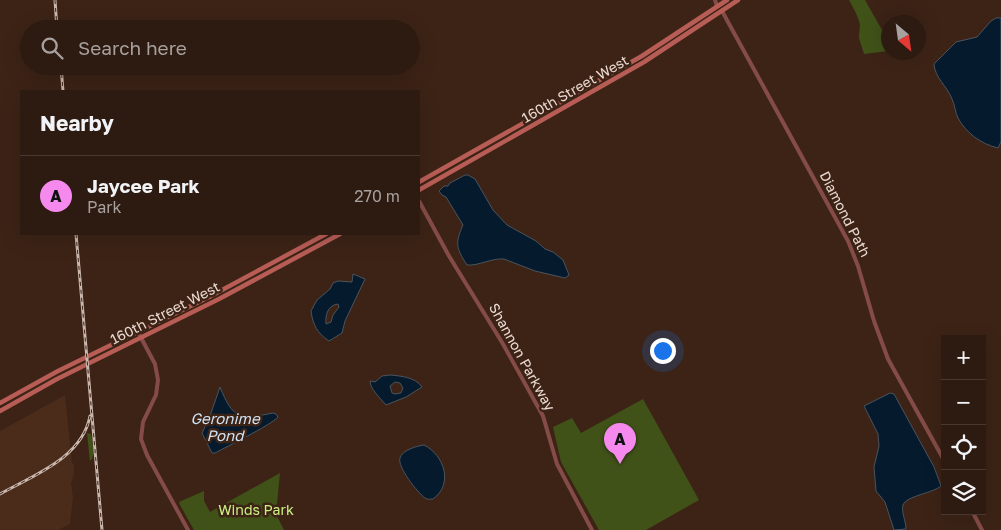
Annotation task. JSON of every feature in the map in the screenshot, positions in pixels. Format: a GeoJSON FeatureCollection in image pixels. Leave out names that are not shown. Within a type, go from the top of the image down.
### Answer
{"type":"FeatureCollection","features":[{"type":"Feature","properties":{"kind":"main road","name":"160th Street West"},"geometry":{"type":"LineString","coordinates":[[420,181],[642,56],[727,0]]}},
{"type":"Feature","properties":{"kind":"main road"},"geometry":{"type":"LineString","coordinates":[[722,11],[722,6],[732,0]]}},
{"type":"Feature","properties":{"kind":"main road","name":"160th Street West"},"geometry":{"type":"LineString","coordinates":[[420,189],[603,86],[738,0]]}},
{"type":"Feature","properties":{"kind":"main road"},"geometry":{"type":"LineString","coordinates":[[676,41],[682,34],[717,10],[717,6]]}},
{"type":"Feature","properties":{"kind":"main road"},"geometry":{"type":"LineString","coordinates":[[603,86],[603,82],[642,56]]}},
{"type":"Feature","properties":{"kind":"main road","name":"160th Street West"},"geometry":{"type":"LineString","coordinates":[[0,403],[58,371],[213,295],[324,235]]}},
{"type":"Feature","properties":{"kind":"main road","name":"160th Street West"},"geometry":{"type":"LineString","coordinates":[[0,411],[57,379],[219,299],[338,235]]}},
{"type":"Feature","properties":{"kind":"street"},"geometry":{"type":"LineString","coordinates":[[716,0],[717,6]]}},
{"type":"Feature","properties":{"kind":"street","name":"Diamond Path"},"geometry":{"type":"LineString","coordinates":[[722,11],[848,241],[888,359],[941,455]]}},
{"type":"Feature","properties":{"kind":"street","name":"Shannon Parkway"},"geometry":{"type":"LineString","coordinates":[[420,203],[447,252],[500,337],[533,398],[544,420],[557,464],[592,530]]}},
{"type":"Feature","properties":{"kind":"street"},"geometry":{"type":"LineString","coordinates":[[138,332],[156,366],[158,380],[156,395],[143,422],[141,439],[147,454],[188,530]]}},
{"type":"Feature","properties":{"kind":"street"},"geometry":{"type":"LineString","coordinates":[[974,515],[982,530]]}},
{"type":"Feature","properties":{"kind":"shaded area"},"geometry":{"type":"Polygon","coordinates":[[[65,395],[72,462],[74,465],[71,484],[73,497],[70,524],[58,530],[0,530],[0,431],[65,395]]]}},
{"type":"Feature","properties":{"kind":"green space"},"geometry":{"type":"Polygon","coordinates":[[[849,0],[865,0],[881,28],[881,52],[864,54],[859,38],[860,24],[849,0]]]}},
{"type":"Feature","properties":{"kind":"green space"},"geometry":{"type":"Polygon","coordinates":[[[643,399],[699,500],[646,530],[599,530],[561,462],[553,427],[572,418],[581,433],[643,399]]]}},
{"type":"Feature","properties":{"kind":"green space"},"geometry":{"type":"Polygon","coordinates":[[[87,433],[91,434],[94,452],[90,461],[87,433]]]}},
{"type":"Feature","properties":{"kind":"green space","name":"Winds Park"},"geometry":{"type":"Polygon","coordinates":[[[280,473],[276,514],[284,530],[194,530],[179,502],[204,491],[204,501],[210,512],[280,473]]]}},
{"type":"Feature","properties":{"kind":"water"},"geometry":{"type":"Polygon","coordinates":[[[996,18],[1001,18],[1001,142],[998,148],[986,144],[975,137],[961,123],[952,99],[939,78],[934,64],[956,42],[977,37],[996,18]]]}},
{"type":"Feature","properties":{"kind":"water"},"geometry":{"type":"Polygon","coordinates":[[[465,175],[475,179],[493,210],[507,225],[536,241],[563,260],[569,275],[565,278],[535,271],[504,259],[467,265],[458,245],[463,225],[446,197],[439,191],[444,186],[448,186],[465,175]]]}},
{"type":"Feature","properties":{"kind":"water"},"geometry":{"type":"Polygon","coordinates":[[[353,274],[365,279],[345,321],[342,333],[329,341],[316,328],[311,311],[317,300],[330,289],[333,283],[338,281],[352,282],[353,274]],[[338,304],[330,308],[326,317],[326,324],[331,322],[333,315],[339,307],[338,304]]]}},
{"type":"Feature","properties":{"kind":"water"},"geometry":{"type":"Polygon","coordinates":[[[390,375],[408,378],[416,381],[422,387],[406,397],[386,405],[370,384],[370,381],[375,382],[382,376],[390,375]],[[395,382],[390,386],[392,393],[401,393],[403,388],[400,383],[395,382]]]}},
{"type":"Feature","properties":{"kind":"water","name":"Geronime Pond"},"geometry":{"type":"Polygon","coordinates":[[[220,387],[229,406],[239,415],[252,416],[273,413],[278,417],[248,436],[212,453],[202,433],[220,387]]]}},
{"type":"Feature","properties":{"kind":"water"},"geometry":{"type":"Polygon","coordinates":[[[890,393],[894,394],[934,467],[941,486],[905,502],[903,511],[906,529],[894,530],[885,502],[876,491],[874,467],[879,446],[878,434],[864,406],[890,393]]]}},
{"type":"Feature","properties":{"kind":"water"},"geometry":{"type":"Polygon","coordinates":[[[424,445],[437,456],[444,470],[443,486],[433,499],[426,499],[418,491],[409,480],[400,462],[401,455],[414,447],[424,445]]]}},
{"type":"Feature","properties":{"kind":"railway"},"geometry":{"type":"LineString","coordinates":[[55,0],[56,20]]}},
{"type":"Feature","properties":{"kind":"railway"},"geometry":{"type":"LineString","coordinates":[[62,75],[63,90]]}},
{"type":"Feature","properties":{"kind":"railway"},"geometry":{"type":"LineString","coordinates":[[76,235],[102,530]]}},
{"type":"Feature","properties":{"kind":"railway"},"geometry":{"type":"LineString","coordinates":[[0,494],[55,464],[67,454],[85,431],[90,416]]}},
{"type":"Feature","properties":{"kind":"place","name":"Jaycee Park"},"geometry":{"type":"Point","coordinates":[620,464]}}]}
